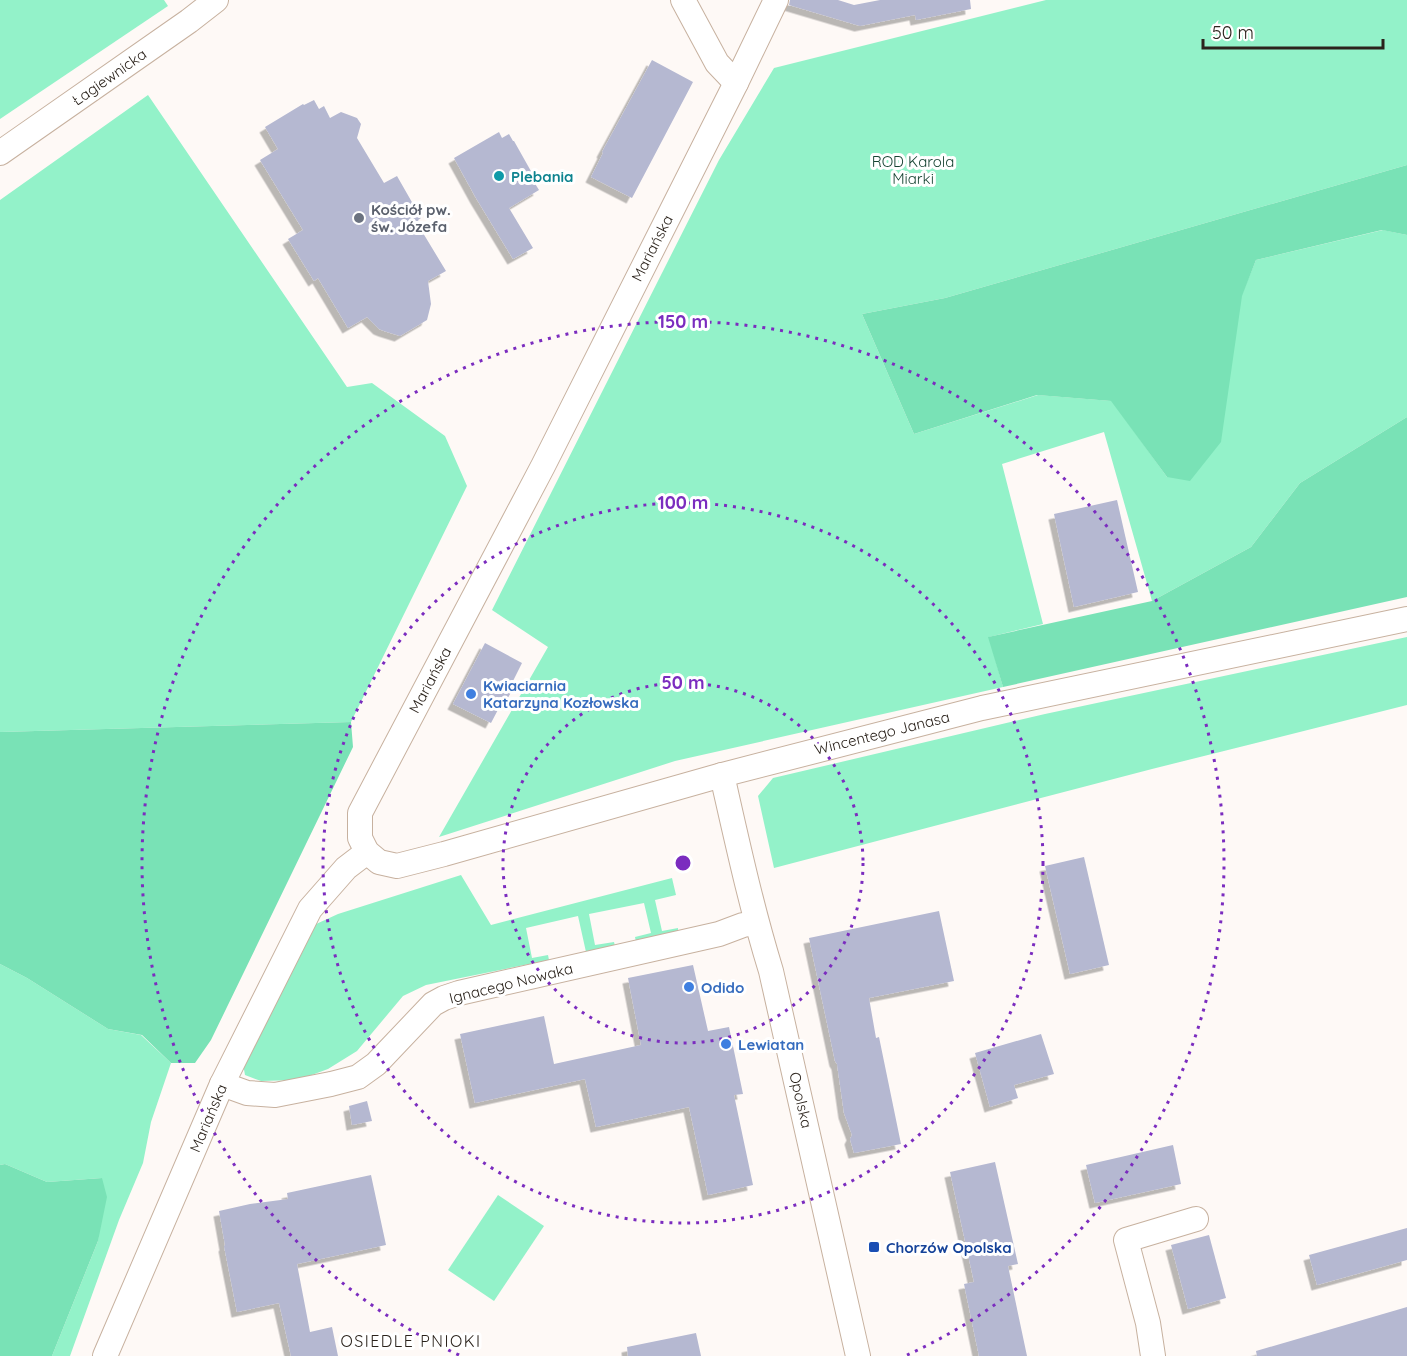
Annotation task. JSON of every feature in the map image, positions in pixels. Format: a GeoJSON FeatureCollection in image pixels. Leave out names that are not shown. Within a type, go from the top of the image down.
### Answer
{"type":"FeatureCollection","features":[{"type":"Feature","properties":{"kind":"street","name":"Łagiewnicka"},"geometry":{"type":"LineString","coordinates":[[0,153],[216,0]]}},
{"type":"Feature","properties":{"kind":"street"},"geometry":{"type":"LineString","coordinates":[[683,0],[717,63],[736,83]]}},
{"type":"Feature","properties":{"kind":"street","name":"Mariańska"},"geometry":{"type":"LineString","coordinates":[[105,1356],[222,1084],[309,909],[346,868],[367,852],[360,838],[360,813],[543,466],[776,0]]}},
{"type":"Feature","properties":{"kind":"street","name":"Wincentego Janasa"},"geometry":{"type":"LineString","coordinates":[[367,852],[379,862],[397,866],[722,775],[993,705],[1407,619]]}},
{"type":"Feature","properties":{"kind":"street","name":"Opolska"},"geometry":{"type":"LineString","coordinates":[[722,775],[756,923],[771,971],[858,1356]]}},
{"type":"Feature","properties":{"kind":"street","name":"Ignacego Nowaka"},"geometry":{"type":"LineString","coordinates":[[222,1084],[247,1093],[275,1095],[358,1077],[376,1064],[433,1004],[444,998],[719,934],[756,923]]}},
{"type":"Feature","properties":{"kind":"street"},"geometry":{"type":"LineString","coordinates":[[1153,1356],[1148,1323],[1126,1240],[1196,1219]]}},
{"type":"Feature","properties":{"kind":"green space"},"geometry":{"type":"Polygon","coordinates":[[[0,0],[164,0],[168,6],[0,119],[0,0]]]}},
{"type":"Feature","properties":{"kind":"green space","name":"ROD Karola Miarki"},"geometry":{"type":"Polygon","coordinates":[[[1046,0],[1407,0],[1407,165],[945,298],[862,314],[914,434],[1038,395],[1112,401],[1167,477],[1256,260],[1383,230],[1407,235],[1407,417],[1300,483],[1251,547],[1152,601],[1104,432],[1002,464],[1043,624],[989,637],[1003,687],[675,761],[439,837],[548,647],[492,610],[719,160],[774,68],[1046,0]]]}},
{"type":"Feature","properties":{"kind":"green space"},"geometry":{"type":"Polygon","coordinates":[[[148,95],[347,387],[372,383],[445,436],[467,486],[351,722],[0,732],[0,200],[148,95]]]}},
{"type":"Feature","properties":{"kind":"green space"},"geometry":{"type":"Polygon","coordinates":[[[1407,165],[1407,235],[1382,230],[1256,260],[1242,296],[1221,442],[1190,481],[1167,477],[1111,401],[1037,395],[914,434],[862,314],[945,298],[1407,165]]]}},
{"type":"Feature","properties":{"kind":"green space"},"geometry":{"type":"Polygon","coordinates":[[[1407,417],[1407,597],[1003,687],[988,637],[1152,601],[1251,547],[1300,483],[1407,417]]]}},
{"type":"Feature","properties":{"kind":"green space"},"geometry":{"type":"Polygon","coordinates":[[[1407,637],[1407,705],[774,868],[758,796],[773,778],[1045,714],[1407,637]]]}},
{"type":"Feature","properties":{"kind":"green space"},"geometry":{"type":"Polygon","coordinates":[[[351,722],[353,747],[211,1040],[195,1063],[171,1063],[142,1035],[108,1029],[27,978],[0,964],[0,732],[351,722]]]}},
{"type":"Feature","properties":{"kind":"green space"},"geometry":{"type":"Polygon","coordinates":[[[461,875],[491,925],[672,878],[676,895],[655,900],[662,931],[678,928],[678,932],[636,942],[635,937],[651,933],[644,903],[589,914],[595,945],[614,942],[615,946],[586,952],[578,916],[526,928],[532,958],[548,955],[549,960],[426,985],[403,996],[357,1051],[328,1069],[298,1080],[261,1081],[245,1075],[243,1064],[314,925],[338,914],[461,875]]]}},
{"type":"Feature","properties":{"kind":"green space"},"geometry":{"type":"Polygon","coordinates":[[[0,964],[27,978],[108,1029],[141,1035],[171,1063],[151,1122],[143,1163],[119,1220],[70,1356],[52,1356],[98,1241],[102,1178],[47,1182],[5,1164],[0,1165],[0,964]]]}},
{"type":"Feature","properties":{"kind":"green space"},"geometry":{"type":"Polygon","coordinates":[[[5,1164],[47,1182],[102,1178],[107,1197],[98,1241],[52,1356],[0,1356],[0,1165],[5,1164]]]}},
{"type":"Feature","properties":{"kind":"green space"},"geometry":{"type":"Polygon","coordinates":[[[498,1195],[544,1226],[494,1301],[448,1270],[498,1195]]]}},
{"type":"Feature","properties":{"kind":"building"},"geometry":{"type":"Polygon","coordinates":[[[790,0],[838,0],[854,5],[880,0],[970,0],[971,9],[916,20],[915,15],[860,26],[789,5],[790,0]]]}},
{"type":"Feature","properties":{"kind":"building"},"geometry":{"type":"Polygon","coordinates":[[[652,60],[693,82],[632,198],[591,177],[602,152],[652,60]]]}},
{"type":"Feature","properties":{"kind":"building","name":"Kościół pw. św. Józefa"},"geometry":{"type":"Polygon","coordinates":[[[314,100],[319,109],[324,106],[330,118],[341,112],[357,118],[361,124],[357,138],[384,183],[397,176],[421,218],[418,220],[423,233],[446,271],[428,281],[431,304],[427,320],[400,336],[379,329],[367,317],[348,328],[318,278],[314,281],[288,239],[303,230],[260,160],[278,149],[265,127],[303,104],[314,100]]]}},
{"type":"Feature","properties":{"kind":"building","name":"Plebania"},"geometry":{"type":"Polygon","coordinates":[[[499,132],[502,138],[509,134],[514,141],[539,190],[509,208],[533,248],[513,259],[454,158],[499,132]]]}},
{"type":"Feature","properties":{"kind":"building"},"geometry":{"type":"Polygon","coordinates":[[[1117,500],[1138,592],[1074,607],[1054,514],[1117,500]]]}},
{"type":"Feature","properties":{"kind":"building"},"geometry":{"type":"Polygon","coordinates":[[[485,643],[522,663],[512,683],[515,685],[491,723],[453,704],[485,643]]]}},
{"type":"Feature","properties":{"kind":"building"},"geometry":{"type":"Polygon","coordinates":[[[1084,857],[1109,965],[1070,974],[1045,866],[1084,857]]]}},
{"type":"Feature","properties":{"kind":"building"},"geometry":{"type":"Polygon","coordinates":[[[939,911],[954,981],[869,998],[901,1144],[854,1153],[809,938],[939,911]]]}},
{"type":"Feature","properties":{"kind":"building"},"geometry":{"type":"Polygon","coordinates":[[[693,965],[708,1031],[729,1027],[743,1094],[734,1095],[753,1185],[708,1195],[689,1107],[596,1127],[585,1079],[475,1103],[460,1034],[544,1016],[554,1064],[641,1045],[628,978],[693,965]]]}},
{"type":"Feature","properties":{"kind":"building"},"geometry":{"type":"Polygon","coordinates":[[[1041,1034],[1054,1074],[1014,1085],[1018,1098],[990,1107],[975,1053],[1041,1034]]]}},
{"type":"Feature","properties":{"kind":"building"},"geometry":{"type":"Polygon","coordinates":[[[367,1101],[372,1121],[352,1125],[349,1106],[367,1101]]]}},
{"type":"Feature","properties":{"kind":"building"},"geometry":{"type":"Polygon","coordinates":[[[1173,1145],[1181,1184],[1095,1203],[1086,1165],[1173,1145]]]}},
{"type":"Feature","properties":{"kind":"building"},"geometry":{"type":"Polygon","coordinates":[[[995,1162],[1018,1264],[1008,1266],[1027,1356],[979,1356],[964,1284],[974,1282],[950,1172],[995,1162]]]}},
{"type":"Feature","properties":{"kind":"building"},"geometry":{"type":"Polygon","coordinates":[[[371,1175],[386,1245],[297,1264],[310,1332],[332,1327],[338,1356],[291,1356],[279,1303],[237,1312],[219,1211],[288,1199],[287,1193],[371,1175]]]}},
{"type":"Feature","properties":{"kind":"building"},"geometry":{"type":"Polygon","coordinates":[[[1407,1228],[1407,1260],[1317,1285],[1309,1255],[1407,1228]]]}},
{"type":"Feature","properties":{"kind":"building"},"geometry":{"type":"Polygon","coordinates":[[[1209,1235],[1226,1298],[1188,1309],[1171,1245],[1209,1235]]]}},
{"type":"Feature","properties":{"kind":"building"},"geometry":{"type":"Polygon","coordinates":[[[1407,1307],[1407,1356],[1257,1356],[1256,1351],[1407,1307]]]}},
{"type":"Feature","properties":{"kind":"building"},"geometry":{"type":"Polygon","coordinates":[[[696,1333],[701,1356],[628,1356],[627,1347],[696,1333]]]}},
{"type":"Feature","properties":{"kind":"place","name":"Plebania"},"geometry":{"type":"Point","coordinates":[499,176]}},
{"type":"Feature","properties":{"kind":"place","name":"Kościół pw. św. Józefa"},"geometry":{"type":"Point","coordinates":[359,218]}},
{"type":"Feature","properties":{"kind":"place","name":"Kwiaciarnia Katarzyna Kozłowska"},"geometry":{"type":"Point","coordinates":[471,694]}},
{"type":"Feature","properties":{"kind":"place","name":"Odido"},"geometry":{"type":"Point","coordinates":[689,987]}},
{"type":"Feature","properties":{"kind":"place","name":"Lewiatan"},"geometry":{"type":"Point","coordinates":[726,1044]}},
{"type":"Feature","properties":{"kind":"place","name":"Chorzów Opolska"},"geometry":{"type":"Point","coordinates":[874,1247]}},
{"type":"Feature","properties":{"kind":"district","name":"OSIEDLE PNIOKI"},"geometry":{"type":"Point","coordinates":[411,1341]}}]}
